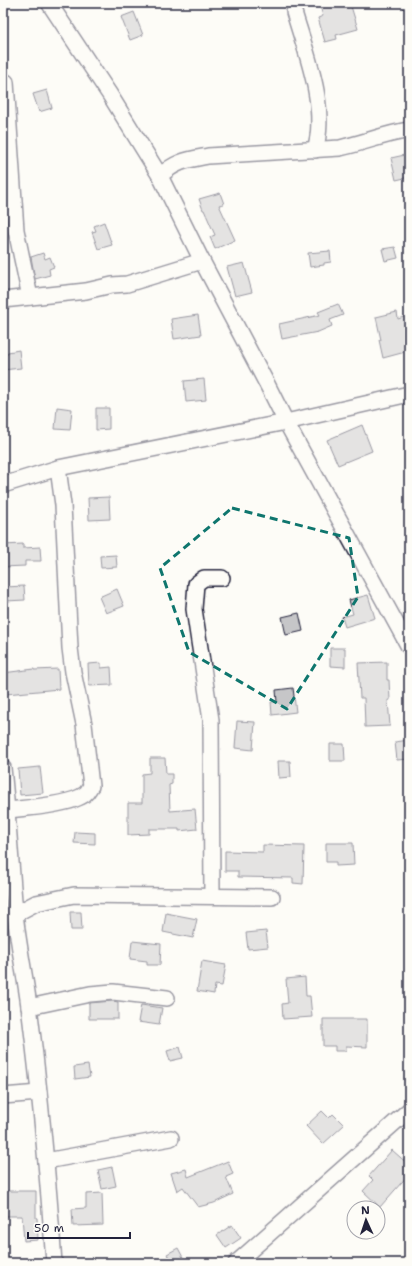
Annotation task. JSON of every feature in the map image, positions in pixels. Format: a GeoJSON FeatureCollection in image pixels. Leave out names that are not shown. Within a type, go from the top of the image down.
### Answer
{"type":"FeatureCollection","features":[{"type":"Feature","properties":{"kind":"street"},"geometry":{"type":"LineString","coordinates":[[49,3],[110,95],[160,176],[202,262],[286,422],[409,647]]}},
{"type":"Feature","properties":{"kind":"street"},"geometry":{"type":"LineString","coordinates":[[294,12],[309,62],[317,96],[319,133],[315,150]]}},
{"type":"Feature","properties":{"kind":"street"},"geometry":{"type":"LineString","coordinates":[[6,82],[16,230],[30,297]]}},
{"type":"Feature","properties":{"kind":"street"},"geometry":{"type":"LineString","coordinates":[[160,176],[176,164],[195,158],[340,148],[353,146],[366,140],[409,130]]}},
{"type":"Feature","properties":{"kind":"street"},"geometry":{"type":"LineString","coordinates":[[3,300],[86,291],[112,285],[127,284],[202,262]]}},
{"type":"Feature","properties":{"kind":"street"},"geometry":{"type":"LineString","coordinates":[[3,485],[58,468],[286,422],[409,394]]}},
{"type":"Feature","properties":{"kind":"street"},"geometry":{"type":"LineString","coordinates":[[8,810],[74,800],[86,793],[91,786],[84,724],[73,672],[70,648],[63,505],[58,468]]}},
{"type":"Feature","properties":{"kind":"street"},"geometry":{"type":"LineString","coordinates":[[212,896],[211,720],[194,609],[196,584],[204,578],[222,578]]}},
{"type":"Feature","properties":{"kind":"street"},"geometry":{"type":"LineString","coordinates":[[3,768],[8,810],[16,914],[39,1093],[54,1263]]}},
{"type":"Feature","properties":{"kind":"street"},"geometry":{"type":"LineString","coordinates":[[16,914],[36,903],[74,895],[272,897]]}},
{"type":"Feature","properties":{"kind":"street"},"geometry":{"type":"LineString","coordinates":[[29,1007],[90,994],[113,992],[167,998]]}},
{"type":"Feature","properties":{"kind":"street"},"geometry":{"type":"LineString","coordinates":[[3,1096],[39,1093]]}},
{"type":"Feature","properties":{"kind":"street"},"geometry":{"type":"LineString","coordinates":[[236,1263],[409,1110]]}},
{"type":"Feature","properties":{"kind":"street"},"geometry":{"type":"LineString","coordinates":[[46,1161],[171,1138]]}},
{"type":"Feature","properties":{"kind":"highlighted area"},"geometry":{"type":"Polygon","coordinates":[[[232,508],[349,538],[358,597],[287,709],[189,652],[160,568],[232,508]]]}},
{"type":"Feature","properties":{"kind":"building"},"geometry":{"type":"Polygon","coordinates":[[[319,3],[350,3],[358,29],[336,35],[337,39],[325,42],[318,18],[323,16],[319,3]]]}},
{"type":"Feature","properties":{"kind":"building"},"geometry":{"type":"Polygon","coordinates":[[[134,12],[143,35],[130,40],[121,17],[134,12]]]}},
{"type":"Feature","properties":{"kind":"building"},"geometry":{"type":"Polygon","coordinates":[[[47,90],[52,108],[39,112],[33,94],[47,90]]]}},
{"type":"Feature","properties":{"kind":"building"},"geometry":{"type":"Polygon","coordinates":[[[409,154],[409,177],[396,180],[391,158],[409,154]]]}},
{"type":"Feature","properties":{"kind":"building"},"geometry":{"type":"Polygon","coordinates":[[[220,193],[224,204],[219,205],[235,240],[215,249],[210,237],[215,235],[199,199],[220,193]]]}},
{"type":"Feature","properties":{"kind":"building"},"geometry":{"type":"Polygon","coordinates":[[[104,222],[112,245],[98,249],[92,232],[96,231],[94,226],[104,222]]]}},
{"type":"Feature","properties":{"kind":"building"},"geometry":{"type":"Polygon","coordinates":[[[395,247],[398,258],[385,261],[382,249],[395,247]]]}},
{"type":"Feature","properties":{"kind":"building"},"geometry":{"type":"Polygon","coordinates":[[[330,251],[331,262],[324,263],[324,265],[310,267],[308,253],[330,251]]]}},
{"type":"Feature","properties":{"kind":"building"},"geometry":{"type":"Polygon","coordinates":[[[43,253],[45,259],[50,257],[54,267],[49,269],[50,275],[35,279],[31,257],[43,253]]]}},
{"type":"Feature","properties":{"kind":"building"},"geometry":{"type":"Polygon","coordinates":[[[244,263],[252,292],[235,296],[227,267],[244,263]]]}},
{"type":"Feature","properties":{"kind":"building"},"geometry":{"type":"Polygon","coordinates":[[[338,304],[343,315],[330,320],[332,326],[318,332],[282,339],[279,324],[320,315],[318,312],[338,304]]]}},
{"type":"Feature","properties":{"kind":"building"},"geometry":{"type":"Polygon","coordinates":[[[397,312],[398,319],[409,315],[409,351],[383,358],[376,317],[397,312]]]}},
{"type":"Feature","properties":{"kind":"building"},"geometry":{"type":"Polygon","coordinates":[[[198,315],[201,335],[174,339],[171,319],[198,315]]]}},
{"type":"Feature","properties":{"kind":"building"},"geometry":{"type":"Polygon","coordinates":[[[19,350],[21,368],[3,370],[3,354],[8,354],[8,352],[19,350]]]}},
{"type":"Feature","properties":{"kind":"building"},"geometry":{"type":"Polygon","coordinates":[[[204,379],[206,400],[186,402],[184,381],[204,379]]]}},
{"type":"Feature","properties":{"kind":"building"},"geometry":{"type":"Polygon","coordinates":[[[57,407],[72,409],[70,430],[55,429],[57,407]]]}},
{"type":"Feature","properties":{"kind":"building"},"geometry":{"type":"Polygon","coordinates":[[[96,408],[109,408],[109,429],[96,430],[96,408]]]}},
{"type":"Feature","properties":{"kind":"building"},"geometry":{"type":"Polygon","coordinates":[[[362,425],[372,451],[338,465],[327,440],[362,425]]]}},
{"type":"Feature","properties":{"kind":"building"},"geometry":{"type":"Polygon","coordinates":[[[109,497],[110,519],[89,520],[88,498],[109,497]]]}},
{"type":"Feature","properties":{"kind":"building"},"geometry":{"type":"Polygon","coordinates":[[[23,544],[23,548],[40,547],[41,561],[25,561],[25,566],[3,567],[3,545],[23,544]]]}},
{"type":"Feature","properties":{"kind":"building"},"geometry":{"type":"Polygon","coordinates":[[[116,555],[117,567],[101,568],[100,556],[116,555]]]}},
{"type":"Feature","properties":{"kind":"building"},"geometry":{"type":"Polygon","coordinates":[[[24,586],[25,600],[6,601],[5,587],[24,586]]]}},
{"type":"Feature","properties":{"kind":"building"},"geometry":{"type":"Polygon","coordinates":[[[117,589],[124,606],[106,613],[99,597],[117,589]]]}},
{"type":"Feature","properties":{"kind":"building"},"geometry":{"type":"Polygon","coordinates":[[[368,595],[375,618],[345,627],[342,617],[353,614],[349,600],[368,595]]]}},
{"type":"Feature","properties":{"kind":"building"},"geometry":{"type":"Polygon","coordinates":[[[299,613],[303,631],[286,635],[282,617],[299,613]]]}},
{"type":"Feature","properties":{"kind":"building"},"geometry":{"type":"Polygon","coordinates":[[[330,648],[345,648],[345,667],[330,666],[330,648]]]}},
{"type":"Feature","properties":{"kind":"building"},"geometry":{"type":"Polygon","coordinates":[[[387,662],[387,680],[389,680],[390,700],[388,700],[390,726],[365,727],[364,698],[360,698],[358,663],[387,662]]]}},
{"type":"Feature","properties":{"kind":"building"},"geometry":{"type":"Polygon","coordinates":[[[101,663],[101,668],[111,667],[112,685],[89,686],[88,664],[101,663]]]}},
{"type":"Feature","properties":{"kind":"building"},"geometry":{"type":"Polygon","coordinates":[[[34,669],[58,669],[59,689],[6,694],[3,673],[34,669]]]}},
{"type":"Feature","properties":{"kind":"building"},"geometry":{"type":"Polygon","coordinates":[[[293,688],[296,712],[272,715],[271,702],[277,702],[276,690],[293,688]]]}},
{"type":"Feature","properties":{"kind":"building"},"geometry":{"type":"Polygon","coordinates":[[[237,721],[255,722],[253,750],[235,748],[237,721]]]}},
{"type":"Feature","properties":{"kind":"building"},"geometry":{"type":"Polygon","coordinates":[[[409,740],[409,759],[397,760],[395,742],[409,740]]]}},
{"type":"Feature","properties":{"kind":"building"},"geometry":{"type":"Polygon","coordinates":[[[330,744],[344,744],[345,761],[330,761],[330,744]]]}},
{"type":"Feature","properties":{"kind":"building"},"geometry":{"type":"Polygon","coordinates":[[[150,758],[165,758],[166,774],[172,774],[172,784],[169,785],[170,811],[195,809],[197,829],[179,831],[179,829],[149,829],[149,834],[128,835],[128,803],[142,803],[142,774],[150,773],[150,758]]]}},
{"type":"Feature","properties":{"kind":"building"},"geometry":{"type":"Polygon","coordinates":[[[278,761],[290,761],[291,777],[279,778],[278,761]]]}},
{"type":"Feature","properties":{"kind":"building"},"geometry":{"type":"Polygon","coordinates":[[[40,767],[43,793],[20,795],[18,769],[40,767]]]}},
{"type":"Feature","properties":{"kind":"building"},"geometry":{"type":"Polygon","coordinates":[[[75,832],[95,833],[95,844],[74,843],[75,832]]]}},
{"type":"Feature","properties":{"kind":"building"},"geometry":{"type":"Polygon","coordinates":[[[326,843],[353,843],[354,865],[336,866],[336,862],[326,862],[326,843]]]}},
{"type":"Feature","properties":{"kind":"building"},"geometry":{"type":"Polygon","coordinates":[[[263,845],[304,846],[303,884],[293,883],[293,878],[238,877],[238,871],[225,871],[225,851],[263,852],[263,845]]]}},
{"type":"Feature","properties":{"kind":"building"},"geometry":{"type":"Polygon","coordinates":[[[70,912],[81,912],[82,930],[71,930],[70,912]]]}},
{"type":"Feature","properties":{"kind":"building"},"geometry":{"type":"Polygon","coordinates":[[[166,913],[197,919],[193,938],[163,932],[166,913]]]}},
{"type":"Feature","properties":{"kind":"building"},"geometry":{"type":"Polygon","coordinates":[[[266,931],[268,947],[248,949],[246,933],[266,931]]]}},
{"type":"Feature","properties":{"kind":"building"},"geometry":{"type":"Polygon","coordinates":[[[132,941],[161,944],[160,965],[147,965],[147,961],[130,959],[132,941]]]}},
{"type":"Feature","properties":{"kind":"building"},"geometry":{"type":"Polygon","coordinates":[[[202,961],[226,965],[222,986],[215,985],[214,994],[197,991],[202,961]]]}},
{"type":"Feature","properties":{"kind":"building"},"geometry":{"type":"Polygon","coordinates":[[[305,977],[306,996],[310,996],[312,1017],[283,1019],[282,1004],[288,1003],[286,979],[305,977]]]}},
{"type":"Feature","properties":{"kind":"building"},"geometry":{"type":"Polygon","coordinates":[[[118,1002],[118,1019],[89,1019],[89,1003],[118,1002]]]}},
{"type":"Feature","properties":{"kind":"building"},"geometry":{"type":"Polygon","coordinates":[[[141,1005],[162,1008],[159,1025],[138,1022],[141,1005]]]}},
{"type":"Feature","properties":{"kind":"building"},"geometry":{"type":"Polygon","coordinates":[[[323,1019],[367,1019],[367,1047],[346,1046],[346,1051],[335,1051],[335,1046],[323,1046],[323,1019]]]}},
{"type":"Feature","properties":{"kind":"building"},"geometry":{"type":"Polygon","coordinates":[[[180,1047],[183,1058],[170,1061],[167,1051],[180,1047]]]}},
{"type":"Feature","properties":{"kind":"building"},"geometry":{"type":"Polygon","coordinates":[[[88,1065],[90,1077],[75,1079],[74,1067],[88,1065]]]}},
{"type":"Feature","properties":{"kind":"building"},"geometry":{"type":"Polygon","coordinates":[[[322,1111],[329,1118],[333,1114],[344,1125],[323,1144],[306,1126],[322,1111]]]}},
{"type":"Feature","properties":{"kind":"building"},"geometry":{"type":"Polygon","coordinates":[[[392,1150],[409,1165],[409,1174],[386,1200],[373,1200],[363,1191],[373,1180],[369,1176],[392,1150]]]}},
{"type":"Feature","properties":{"kind":"building"},"geometry":{"type":"Polygon","coordinates":[[[228,1161],[233,1174],[226,1177],[233,1194],[214,1203],[198,1207],[183,1187],[177,1191],[171,1173],[186,1169],[188,1177],[228,1161]]]}},
{"type":"Feature","properties":{"kind":"building"},"geometry":{"type":"Polygon","coordinates":[[[112,1167],[116,1186],[102,1189],[98,1170],[112,1167]]]}},
{"type":"Feature","properties":{"kind":"building"},"geometry":{"type":"Polygon","coordinates":[[[4,1191],[36,1191],[38,1240],[24,1241],[22,1216],[4,1216],[4,1191]]]}},
{"type":"Feature","properties":{"kind":"building"},"geometry":{"type":"Polygon","coordinates":[[[102,1193],[103,1225],[73,1226],[72,1209],[86,1208],[86,1194],[102,1193]]]}},
{"type":"Feature","properties":{"kind":"building"},"geometry":{"type":"Polygon","coordinates":[[[232,1225],[241,1238],[226,1248],[217,1235],[232,1225]]]}},
{"type":"Feature","properties":{"kind":"building"},"geometry":{"type":"Polygon","coordinates":[[[178,1248],[186,1263],[172,1263],[167,1254],[178,1248]]]}}]}
